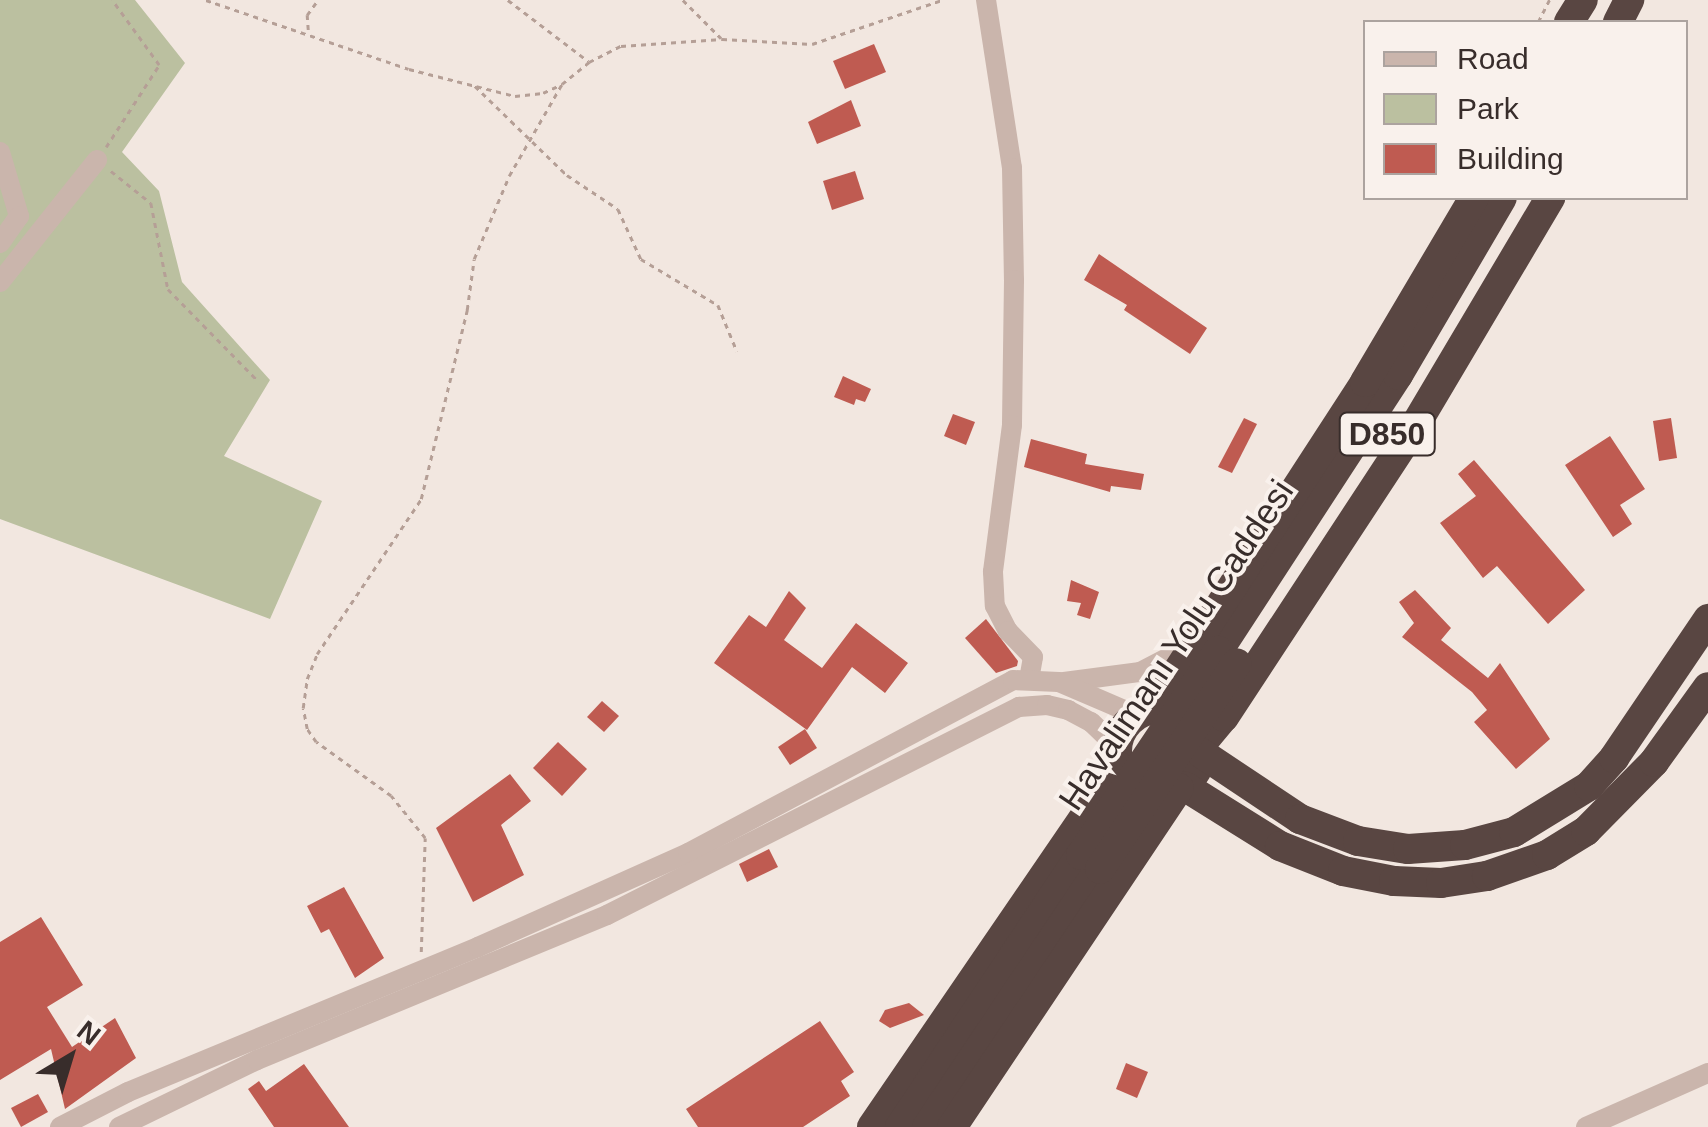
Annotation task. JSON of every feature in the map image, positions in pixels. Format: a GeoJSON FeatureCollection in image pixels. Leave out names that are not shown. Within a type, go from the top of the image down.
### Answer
{"type":"FeatureCollection","features":[{"type":"Feature","properties":{"kind":"highway"},"geometry":{"type":"LineString","coordinates":[[872,1127],[1118,756],[1123,728],[1219,648],[1365,382],[1473,200]]}},
{"type":"Feature","properties":{"kind":"highway","name":"Havalimanı Yolu Caddesi"},"geometry":{"type":"LineString","coordinates":[[926,1127],[1219,648],[1398,375],[1501,200]]}},
{"type":"Feature","properties":{"kind":"highway","name":"Havalimanı Yolu Caddesi"},"geometry":{"type":"LineString","coordinates":[[1219,648],[1410,398],[1526,200]]}},
{"type":"Feature","properties":{"kind":"highway"},"geometry":{"type":"LineString","coordinates":[[952,1127],[1181,787],[1196,771],[1201,749],[1413,429],[1549,200]]}},
{"type":"Feature","properties":{"kind":"highway"},"geometry":{"type":"LineString","coordinates":[[1145,712],[1172,711],[1188,720],[1201,749],[1300,818],[1358,841],[1408,849],[1465,845],[1514,832],[1589,786],[1636,727],[1708,619]]}},
{"type":"Feature","properties":{"kind":"highway"},"geometry":{"type":"LineString","coordinates":[[1118,756],[1130,782],[1146,792],[1181,787],[1280,846],[1344,871],[1394,881],[1441,882],[1486,876],[1547,855],[1586,831],[1654,762],[1708,687]]}},
{"type":"Feature","properties":{"kind":"highway","name":"Havalimanı Yolu Caddesi"},"geometry":{"type":"LineString","coordinates":[[900,1127],[1091,862]]}},
{"type":"Feature","properties":{"kind":"street"},"geometry":{"type":"LineString","coordinates":[[986,0],[1012,168],[1012,425],[994,572],[995,606],[1008,631],[1033,657],[1029,678]]}},
{"type":"Feature","properties":{"kind":"street"},"geometry":{"type":"LineString","coordinates":[[0,243],[19,216],[2,157]]}},
{"type":"Feature","properties":{"kind":"street"},"geometry":{"type":"LineString","coordinates":[[0,282],[97,160]]}},
{"type":"Feature","properties":{"kind":"street"},"geometry":{"type":"LineString","coordinates":[[1059,682],[1140,672],[1184,650],[1219,648]]}},
{"type":"Feature","properties":{"kind":"street"},"geometry":{"type":"LineString","coordinates":[[60,1127],[128,1092],[688,853],[1013,680],[1059,682],[1145,712]]}},
{"type":"Feature","properties":{"kind":"street"},"geometry":{"type":"LineString","coordinates":[[119,1127],[257,1060],[607,915],[1019,707],[1047,705],[1068,710],[1091,722],[1118,756]]}},
{"type":"Feature","properties":{"kind":"street"},"geometry":{"type":"LineString","coordinates":[[1586,1127],[1708,1073]]}},
{"type":"Feature","properties":{"kind":"path"},"geometry":{"type":"LineString","coordinates":[[112,0],[160,65],[97,160],[151,203],[168,289],[259,382]]}},
{"type":"Feature","properties":{"kind":"path"},"geometry":{"type":"LineString","coordinates":[[206,0],[410,69],[515,96],[562,84]]}},
{"type":"Feature","properties":{"kind":"path"},"geometry":{"type":"LineString","coordinates":[[308,34],[307,15],[318,0]]}},
{"type":"Feature","properties":{"kind":"path"},"geometry":{"type":"LineString","coordinates":[[508,0],[539,28],[589,62]]}},
{"type":"Feature","properties":{"kind":"path"},"geometry":{"type":"LineString","coordinates":[[683,0],[722,40]]}},
{"type":"Feature","properties":{"kind":"path"},"geometry":{"type":"LineString","coordinates":[[420,970],[425,838],[391,796],[316,742],[307,729],[303,708],[307,679],[317,654],[421,500],[467,310],[474,259],[531,136],[562,84],[589,62],[621,46],[722,40],[812,44],[942,0]]}},
{"type":"Feature","properties":{"kind":"path"},"geometry":{"type":"LineString","coordinates":[[474,85],[567,175],[618,210],[642,260],[718,305],[737,351]]}},
{"type":"Feature","properties":{"kind":"green space"},"geometry":{"type":"Polygon","coordinates":[[[0,0],[135,0],[185,63],[122,152],[159,191],[182,282],[270,380],[224,456],[322,501],[270,619],[0,519],[0,0]]]}},
{"type":"Feature","properties":{"kind":"building"},"geometry":{"type":"Polygon","coordinates":[[[874,44],[886,72],[845,89],[833,61],[874,44]]]}},
{"type":"Feature","properties":{"kind":"building"},"geometry":{"type":"Polygon","coordinates":[[[851,100],[861,126],[817,144],[808,122],[851,100]]]}},
{"type":"Feature","properties":{"kind":"building"},"geometry":{"type":"Polygon","coordinates":[[[855,171],[864,199],[832,210],[823,181],[855,171]]]}},
{"type":"Feature","properties":{"kind":"building"},"geometry":{"type":"Polygon","coordinates":[[[1099,254],[1207,328],[1190,354],[1124,310],[1127,305],[1084,280],[1099,254]]]}},
{"type":"Feature","properties":{"kind":"building"},"geometry":{"type":"Polygon","coordinates":[[[843,376],[871,389],[865,402],[856,399],[854,405],[834,397],[843,376]]]}},
{"type":"Feature","properties":{"kind":"building"},"geometry":{"type":"Polygon","coordinates":[[[953,414],[975,422],[966,445],[944,436],[953,414]]]}},
{"type":"Feature","properties":{"kind":"building"},"geometry":{"type":"Polygon","coordinates":[[[1244,418],[1257,424],[1232,473],[1218,467],[1244,418]]]}},
{"type":"Feature","properties":{"kind":"building"},"geometry":{"type":"Polygon","coordinates":[[[1671,418],[1677,458],[1659,461],[1653,421],[1671,418]]]}},
{"type":"Feature","properties":{"kind":"building"},"geometry":{"type":"Polygon","coordinates":[[[1610,436],[1645,489],[1620,505],[1632,524],[1613,537],[1565,465],[1610,436]]]}},
{"type":"Feature","properties":{"kind":"building"},"geometry":{"type":"Polygon","coordinates":[[[1031,439],[1087,454],[1085,464],[1144,474],[1141,490],[1111,486],[1110,492],[1024,467],[1031,439]]]}},
{"type":"Feature","properties":{"kind":"building"},"geometry":{"type":"Polygon","coordinates":[[[1474,460],[1585,590],[1548,624],[1497,566],[1483,578],[1440,523],[1476,496],[1458,474],[1474,460]]]}},
{"type":"Feature","properties":{"kind":"building"},"geometry":{"type":"Polygon","coordinates":[[[1071,580],[1099,592],[1090,619],[1077,615],[1081,603],[1067,601],[1071,580]]]}},
{"type":"Feature","properties":{"kind":"building"},"geometry":{"type":"Polygon","coordinates":[[[1415,590],[1451,628],[1441,640],[1488,678],[1500,663],[1550,739],[1516,769],[1474,722],[1487,710],[1472,692],[1402,637],[1414,623],[1399,602],[1415,590]]]}},
{"type":"Feature","properties":{"kind":"building"},"geometry":{"type":"Polygon","coordinates":[[[789,591],[806,608],[784,640],[822,668],[856,623],[908,663],[885,693],[852,667],[807,730],[714,663],[749,615],[766,627],[789,591]]]}},
{"type":"Feature","properties":{"kind":"building"},"geometry":{"type":"Polygon","coordinates":[[[986,619],[1018,661],[1017,666],[996,673],[965,638],[986,619]]]}},
{"type":"Feature","properties":{"kind":"building"},"geometry":{"type":"Polygon","coordinates":[[[602,701],[619,716],[604,732],[587,717],[602,701]]]}},
{"type":"Feature","properties":{"kind":"building"},"geometry":{"type":"Polygon","coordinates":[[[805,729],[817,748],[790,765],[778,747],[805,729]]]}},
{"type":"Feature","properties":{"kind":"building"},"geometry":{"type":"Polygon","coordinates":[[[558,742],[587,769],[562,796],[533,768],[558,742]]]}},
{"type":"Feature","properties":{"kind":"building"},"geometry":{"type":"Polygon","coordinates":[[[510,774],[531,801],[501,825],[524,875],[473,902],[436,828],[510,774]]]}},
{"type":"Feature","properties":{"kind":"building"},"geometry":{"type":"Polygon","coordinates":[[[769,849],[778,867],[747,882],[739,864],[769,849]]]}},
{"type":"Feature","properties":{"kind":"building"},"geometry":{"type":"Polygon","coordinates":[[[344,887],[384,958],[355,978],[329,929],[321,933],[307,906],[344,887]]]}},
{"type":"Feature","properties":{"kind":"building"},"geometry":{"type":"Polygon","coordinates":[[[41,917],[83,985],[47,1007],[72,1047],[115,1018],[136,1058],[65,1109],[51,1049],[0,1080],[0,942],[41,917]]]}},
{"type":"Feature","properties":{"kind":"building"},"geometry":{"type":"Polygon","coordinates":[[[909,1003],[924,1015],[890,1028],[879,1021],[885,1010],[909,1003]]]}},
{"type":"Feature","properties":{"kind":"building"},"geometry":{"type":"Polygon","coordinates":[[[820,1021],[854,1072],[841,1081],[850,1096],[803,1127],[698,1127],[686,1109],[820,1021]]]}},
{"type":"Feature","properties":{"kind":"building"},"geometry":{"type":"Polygon","coordinates":[[[1126,1063],[1148,1072],[1137,1098],[1116,1089],[1126,1063]]]}},
{"type":"Feature","properties":{"kind":"building"},"geometry":{"type":"Polygon","coordinates":[[[304,1064],[349,1127],[274,1127],[248,1089],[259,1081],[266,1091],[304,1064]]]}},
{"type":"Feature","properties":{"kind":"building"},"geometry":{"type":"Polygon","coordinates":[[[38,1094],[48,1112],[21,1127],[11,1108],[38,1094]]]}}]}
